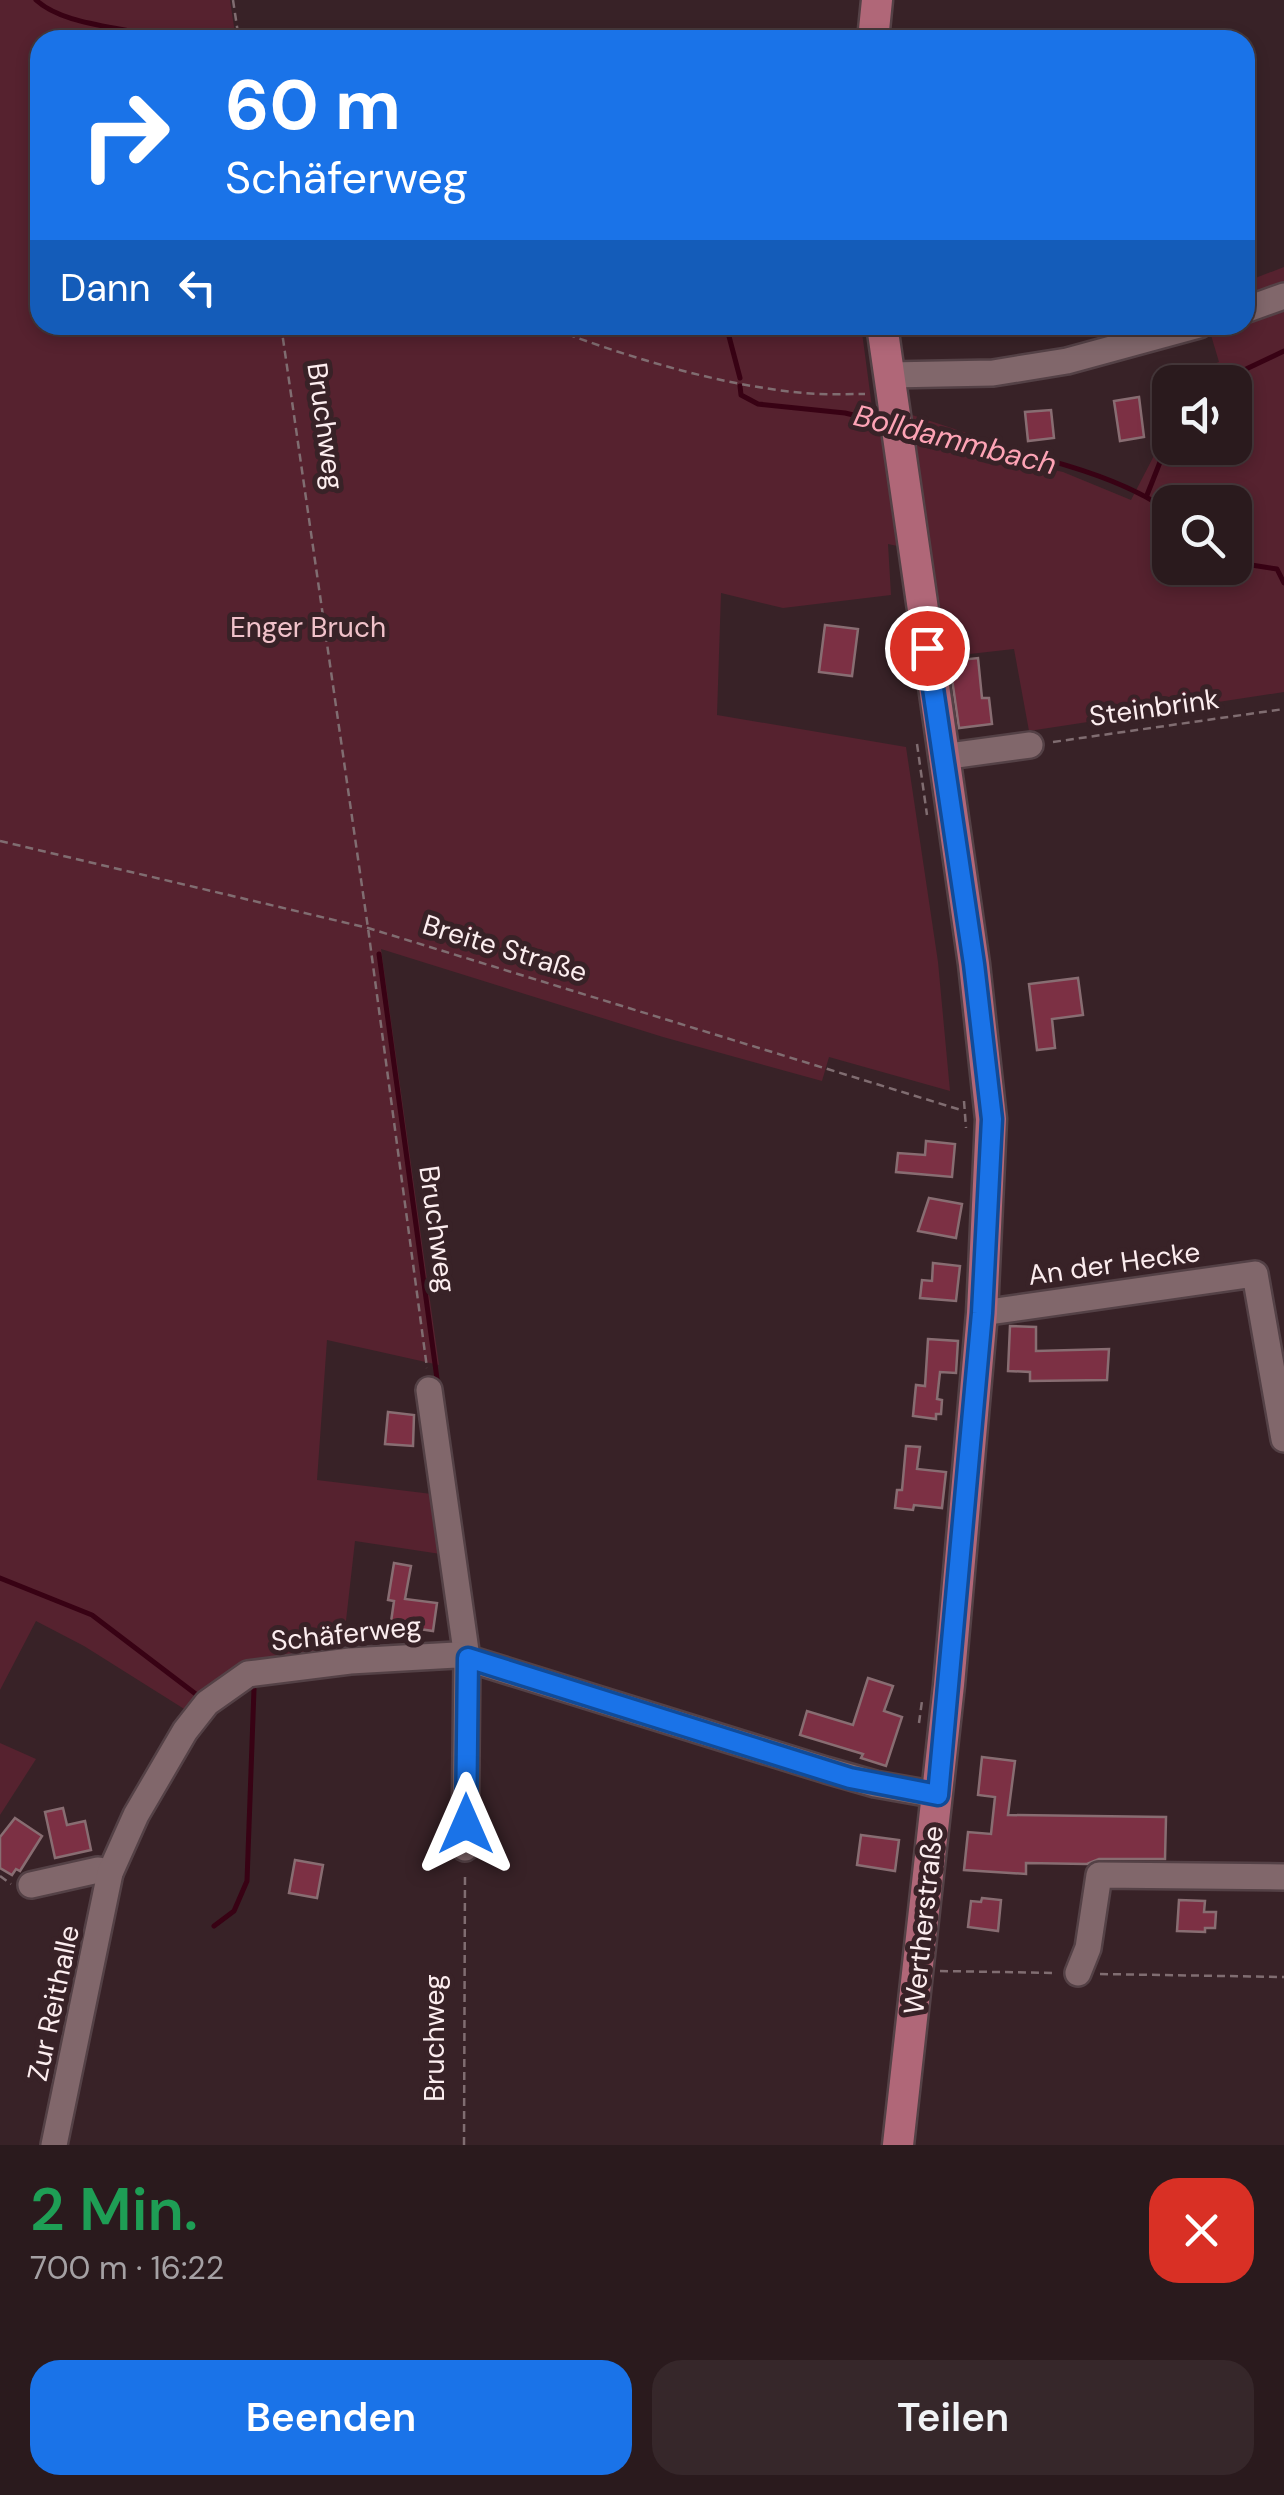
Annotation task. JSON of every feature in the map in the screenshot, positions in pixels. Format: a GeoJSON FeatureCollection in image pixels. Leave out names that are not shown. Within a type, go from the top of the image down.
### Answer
{"type":"FeatureCollection","features":[{"type":"Feature","properties":{"kind":"main road"},"geometry":{"type":"LineString","coordinates":[[874,30],[877,0]]}},
{"type":"Feature","properties":{"kind":"main road","name":"Wertherstraße"},"geometry":{"type":"LineString","coordinates":[[882,335],[884,388],[897,429],[930,757],[974,964],[974,1121],[982,1313],[938,1795],[898,2145]]}},
{"type":"Feature","properties":{"kind":"street"},"geometry":{"type":"LineString","coordinates":[[1255,306],[1284,296]]}},
{"type":"Feature","properties":{"kind":"street"},"geometry":{"type":"LineString","coordinates":[[884,388],[1067,362],[1163,335]]}},
{"type":"Feature","properties":{"kind":"street"},"geometry":{"type":"LineString","coordinates":[[930,757],[1030,746]]}},
{"type":"Feature","properties":{"kind":"street","name":"An der Hecke"},"geometry":{"type":"LineString","coordinates":[[982,1313],[1255,1274],[1284,1439]]}},
{"type":"Feature","properties":{"kind":"street"},"geometry":{"type":"LineString","coordinates":[[430,1390],[468,1658],[464,1848]]}},
{"type":"Feature","properties":{"kind":"street","name":"Schäferweg"},"geometry":{"type":"LineString","coordinates":[[110,1873],[136,1815],[185,1732],[225,1688],[248,1674],[303,1666],[439,1654],[468,1658],[875,1784],[938,1795]]}},
{"type":"Feature","properties":{"kind":"street"},"geometry":{"type":"LineString","coordinates":[[31,1885],[98,1870],[110,1873]]}},
{"type":"Feature","properties":{"kind":"street","name":"Zur Reithalle"},"geometry":{"type":"LineString","coordinates":[[54,2145],[110,1873]]}},
{"type":"Feature","properties":{"kind":"street"},"geometry":{"type":"LineString","coordinates":[[1078,1973],[1088,1948],[1100,1875],[1284,1877]]}},
{"type":"Feature","properties":{"kind":"path"},"geometry":{"type":"LineString","coordinates":[[233,0],[238,30]]}},
{"type":"Feature","properties":{"kind":"path","name":"Bruchweg"},"geometry":{"type":"LineString","coordinates":[[281,335],[368,928],[430,1390]]}},
{"type":"Feature","properties":{"kind":"path"},"geometry":{"type":"LineString","coordinates":[[568,335],[726,380],[804,394],[884,388]]}},
{"type":"Feature","properties":{"kind":"path","name":"Steinbrink"},"geometry":{"type":"LineString","coordinates":[[1030,746],[1284,709]]}},
{"type":"Feature","properties":{"kind":"path"},"geometry":{"type":"LineString","coordinates":[[928,821],[930,757]]}},
{"type":"Feature","properties":{"kind":"path","name":"Breite Straße"},"geometry":{"type":"LineString","coordinates":[[0,841],[368,928],[974,1121]]}},
{"type":"Feature","properties":{"kind":"path"},"geometry":{"type":"LineString","coordinates":[[963,1094],[974,1121]]}},
{"type":"Feature","properties":{"kind":"path"},"geometry":{"type":"LineString","coordinates":[[920,1734],[921,1702],[926,1693]]}},
{"type":"Feature","properties":{"kind":"path","name":"Bruchweg"},"geometry":{"type":"LineString","coordinates":[[464,1848],[464,2145]]}},
{"type":"Feature","properties":{"kind":"green space","name":"Enger Bruch"},"geometry":{"type":"Polygon","coordinates":[[[0,0],[230,0],[234,30],[30,30],[30,335],[862,335],[872,407],[906,413],[997,443],[1004,459],[1063,472],[1131,500],[1152,459],[1152,465],[1252,465],[1252,365],[1211,365],[1219,362],[1211,335],[1255,335],[1255,278],[1284,267],[1284,692],[1029,731],[1014,649],[934,658],[921,551],[888,544],[891,595],[783,608],[721,593],[717,715],[906,747],[938,962],[950,1091],[829,1057],[822,1081],[663,1037],[381,949],[439,1365],[327,1340],[317,1480],[440,1495],[447,1555],[355,1541],[342,1656],[244,1664],[189,1712],[84,1646],[36,1621],[0,1690],[0,0]]]}},
{"type":"Feature","properties":{"kind":"green space"},"geometry":{"type":"Polygon","coordinates":[[[0,1743],[36,1759],[0,1815],[0,1743]]]}},
{"type":"Feature","properties":{"kind":"building"},"geometry":{"type":"Polygon","coordinates":[[[1139,397],[1144,437],[1120,441],[1114,401],[1139,397]]]}},
{"type":"Feature","properties":{"kind":"building"},"geometry":{"type":"Polygon","coordinates":[[[1051,410],[1054,438],[1028,441],[1025,412],[1051,410]]]}},
{"type":"Feature","properties":{"kind":"building"},"geometry":{"type":"Polygon","coordinates":[[[825,625],[858,629],[852,676],[819,672],[825,625]]]}},
{"type":"Feature","properties":{"kind":"building"},"geometry":{"type":"Polygon","coordinates":[[[978,658],[982,698],[989,698],[992,724],[959,728],[951,672],[960,672],[959,660],[978,658]]]}},
{"type":"Feature","properties":{"kind":"building"},"geometry":{"type":"Polygon","coordinates":[[[1078,978],[1083,1015],[1052,1019],[1055,1048],[1037,1050],[1029,984],[1078,978]]]}},
{"type":"Feature","properties":{"kind":"building"},"geometry":{"type":"Polygon","coordinates":[[[926,1141],[955,1144],[952,1177],[896,1172],[898,1153],[925,1155],[926,1141]]]}},
{"type":"Feature","properties":{"kind":"building"},"geometry":{"type":"Polygon","coordinates":[[[929,1198],[962,1204],[956,1238],[918,1231],[929,1198]]]}},
{"type":"Feature","properties":{"kind":"building"},"geometry":{"type":"Polygon","coordinates":[[[933,1263],[960,1266],[956,1301],[920,1298],[922,1280],[932,1281],[933,1263]]]}},
{"type":"Feature","properties":{"kind":"building"},"geometry":{"type":"Polygon","coordinates":[[[1010,1326],[1036,1327],[1036,1351],[1109,1349],[1107,1380],[1030,1381],[1030,1372],[1008,1371],[1010,1326]]]}},
{"type":"Feature","properties":{"kind":"building"},"geometry":{"type":"Polygon","coordinates":[[[928,1339],[958,1341],[956,1373],[940,1372],[937,1399],[942,1400],[941,1414],[936,1414],[936,1419],[913,1416],[916,1385],[925,1386],[928,1339]]]}},
{"type":"Feature","properties":{"kind":"building"},"geometry":{"type":"Polygon","coordinates":[[[388,1412],[414,1415],[413,1446],[385,1444],[388,1412]]]}},
{"type":"Feature","properties":{"kind":"building"},"geometry":{"type":"Polygon","coordinates":[[[906,1446],[920,1447],[917,1469],[946,1472],[942,1508],[895,1508],[897,1490],[902,1490],[906,1446]]]}},
{"type":"Feature","properties":{"kind":"building"},"geometry":{"type":"Polygon","coordinates":[[[394,1563],[411,1566],[405,1599],[437,1603],[433,1631],[391,1622],[394,1601],[388,1600],[394,1563]]]}},
{"type":"Feature","properties":{"kind":"building"},"geometry":{"type":"Polygon","coordinates":[[[868,1678],[893,1686],[884,1711],[902,1717],[886,1766],[861,1758],[863,1754],[800,1735],[807,1711],[853,1725],[868,1678]]]}},
{"type":"Feature","properties":{"kind":"building"},"geometry":{"type":"Polygon","coordinates":[[[982,1757],[1015,1761],[1008,1815],[1166,1817],[1165,1859],[1026,1863],[1026,1874],[964,1870],[968,1832],[991,1834],[995,1797],[978,1795],[982,1757]]]}},
{"type":"Feature","properties":{"kind":"building"},"geometry":{"type":"Polygon","coordinates":[[[63,1808],[67,1825],[85,1821],[91,1850],[55,1858],[45,1812],[63,1808]]]}},
{"type":"Feature","properties":{"kind":"building"},"geometry":{"type":"Polygon","coordinates":[[[15,1818],[42,1836],[20,1871],[16,1869],[12,1875],[0,1868],[0,1837],[15,1818]]]}},
{"type":"Feature","properties":{"kind":"building"},"geometry":{"type":"Polygon","coordinates":[[[861,1835],[899,1840],[895,1871],[857,1865],[861,1835]]]}},
{"type":"Feature","properties":{"kind":"building"},"geometry":{"type":"Polygon","coordinates":[[[295,1860],[323,1865],[317,1898],[289,1893],[295,1860]]]}},
{"type":"Feature","properties":{"kind":"building"},"geometry":{"type":"Polygon","coordinates":[[[982,1898],[1001,1900],[998,1931],[968,1927],[971,1901],[981,1902],[982,1898]]]}},
{"type":"Feature","properties":{"kind":"building"},"geometry":{"type":"Polygon","coordinates":[[[1179,1900],[1205,1901],[1204,1912],[1216,1912],[1215,1928],[1205,1928],[1205,1932],[1177,1931],[1179,1900]]]}},
{"type":"Feature","properties":{"kind":"waterway","name":"Bolldammbach"},"geometry":{"type":"LineString","coordinates":[[36,0],[63,16],[124,30]]}},
{"type":"Feature","properties":{"kind":"waterway","name":"Bolldammbach"},"geometry":{"type":"LineString","coordinates":[[729,335],[740,378]]}},
{"type":"Feature","properties":{"kind":"waterway"},"geometry":{"type":"LineString","coordinates":[[1252,366],[1284,351]]}},
{"type":"Feature","properties":{"kind":"waterway","name":"Bolldammbach"},"geometry":{"type":"LineString","coordinates":[[740,386],[741,395],[758,404],[845,413],[883,422]]}},
{"type":"Feature","properties":{"kind":"waterway","name":"Bolldammbach"},"geometry":{"type":"LineString","coordinates":[[908,428],[1080,470],[1152,501]]}},
{"type":"Feature","properties":{"kind":"waterway"},"geometry":{"type":"LineString","coordinates":[[1147,495],[1159,465]]}},
{"type":"Feature","properties":{"kind":"waterway","name":"Bolldammbach"},"geometry":{"type":"LineString","coordinates":[[1252,565],[1277,569],[1284,583]]}},
{"type":"Feature","properties":{"kind":"waterway"},"geometry":{"type":"LineString","coordinates":[[379,954],[438,1386]]}},
{"type":"Feature","properties":{"kind":"waterway"},"geometry":{"type":"LineString","coordinates":[[0,1578],[92,1615],[201,1698]]}},
{"type":"Feature","properties":{"kind":"waterway"},"geometry":{"type":"LineString","coordinates":[[214,1926],[234,1911],[247,1881],[254,1689]]}},
{"type":"Feature","properties":{"kind":"route"},"geometry":{"type":"LineString","coordinates":[[466,1824],[468,1658],[850,1778],[938,1795],[982,1313],[992,1119],[974,964],[927,648]]}}]}
